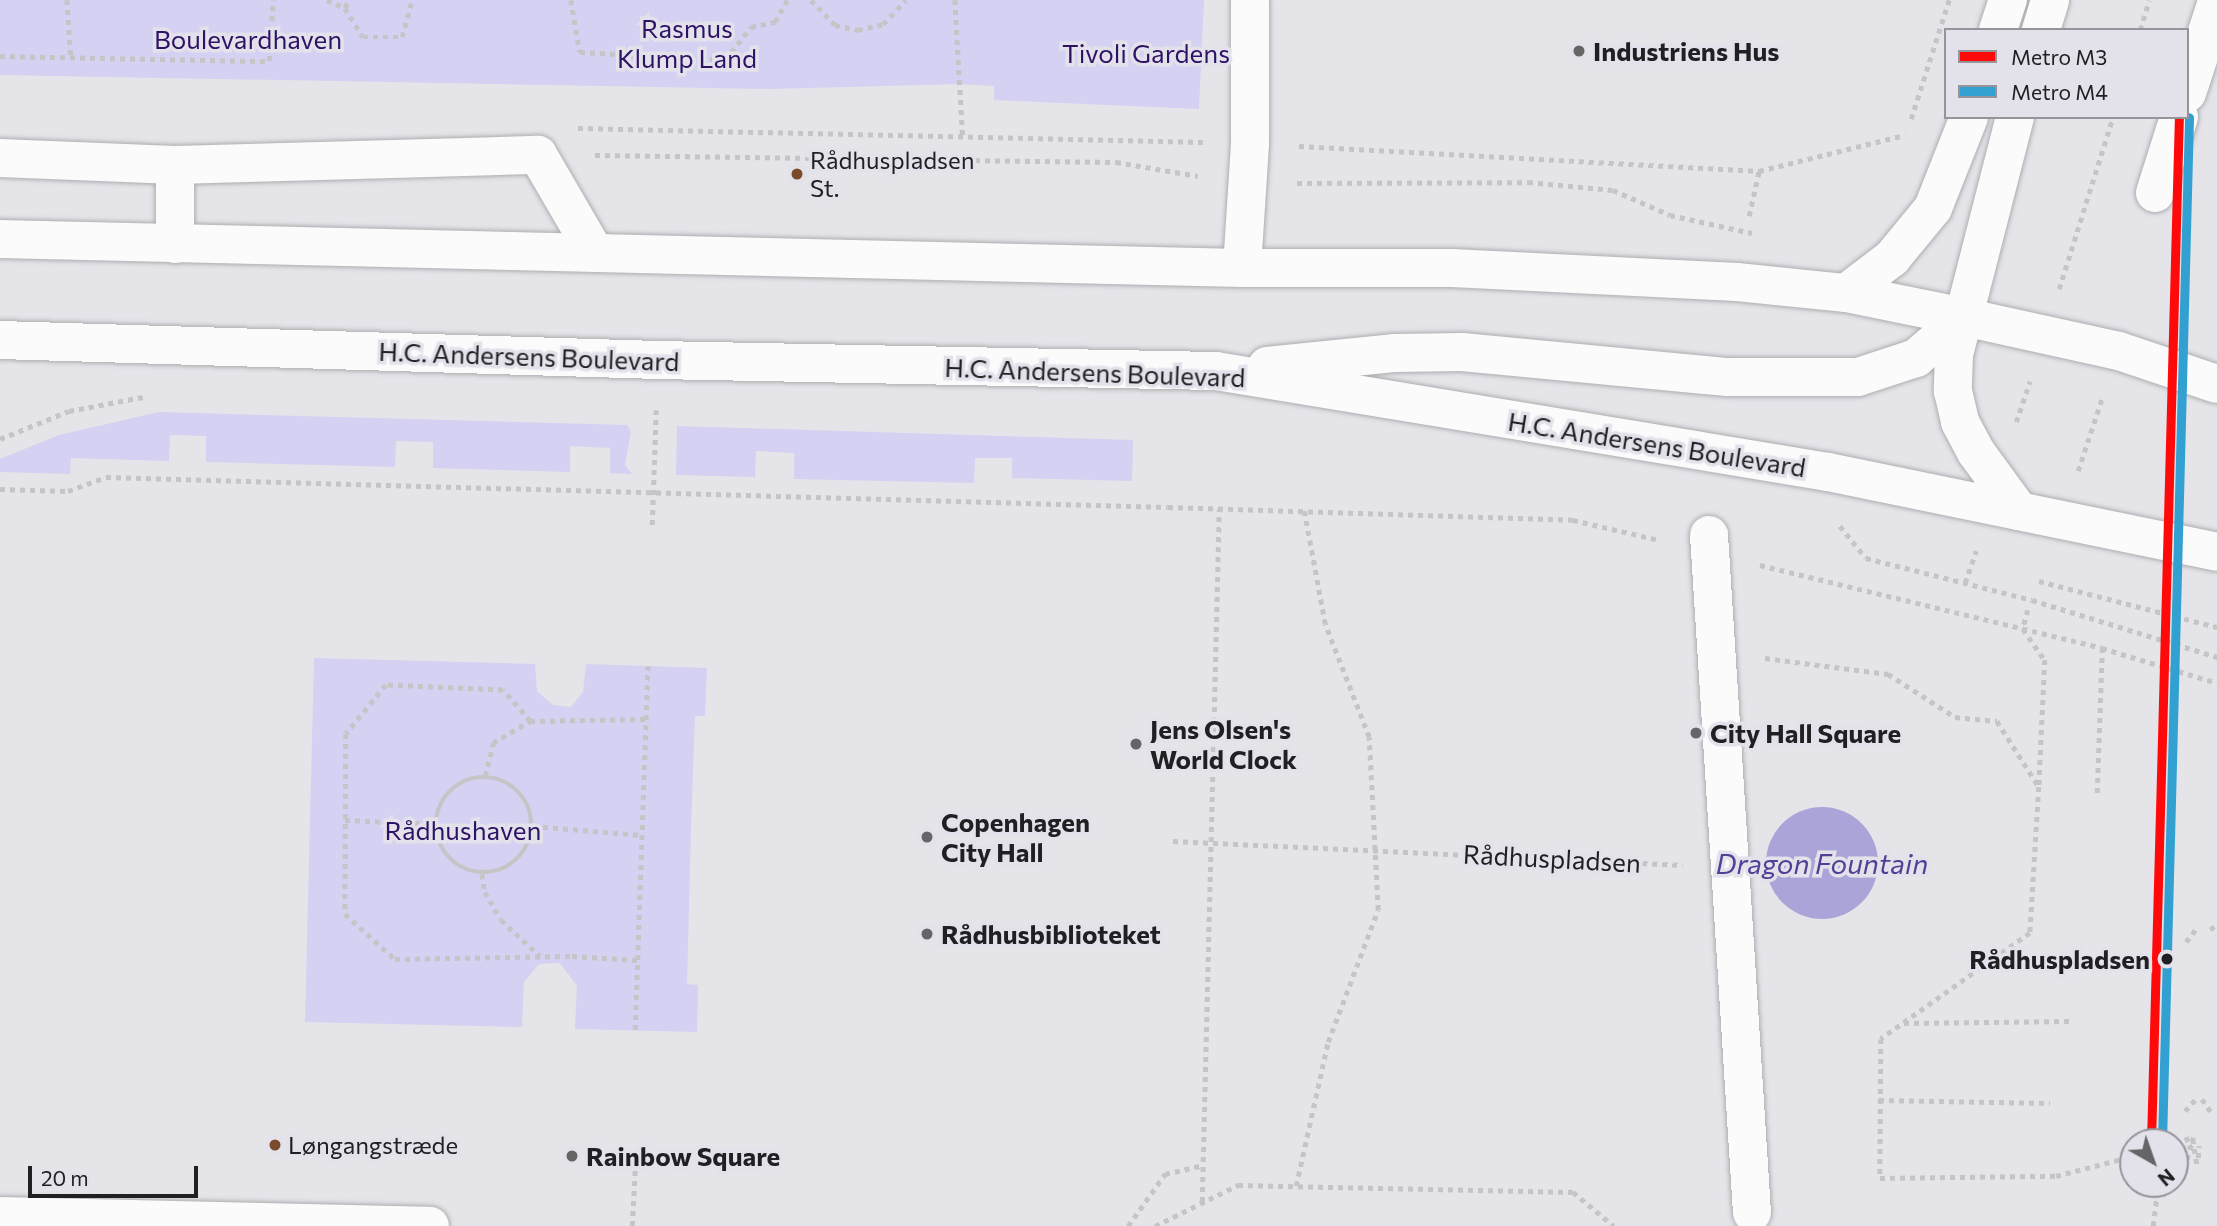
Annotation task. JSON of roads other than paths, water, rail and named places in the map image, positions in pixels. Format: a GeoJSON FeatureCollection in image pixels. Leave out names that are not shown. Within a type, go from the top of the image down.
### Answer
{"type":"FeatureCollection","features":[{"type":"Feature","properties":{"kind":"street"},"geometry":{"type":"LineString","coordinates":[[1242,268],[1250,143],[1250,0]]}},
{"type":"Feature","properties":{"kind":"street"},"geometry":{"type":"LineString","coordinates":[[1999,28],[2008,0]]}},
{"type":"Feature","properties":{"kind":"street"},"geometry":{"type":"LineString","coordinates":[[2042,28],[2050,0]]}},
{"type":"Feature","properties":{"kind":"street"},"geometry":{"type":"LineString","coordinates":[[2189,87],[2217,1]]}},
{"type":"Feature","properties":{"kind":"street"},"geometry":{"type":"LineString","coordinates":[[1846,293],[1892,258],[1933,208],[1968,119]]}},
{"type":"Feature","properties":{"kind":"street"},"geometry":{"type":"LineString","coordinates":[[2014,119],[1954,355],[1953,391],[1960,422],[1976,452],[2019,511]]}},
{"type":"Feature","properties":{"kind":"street"},"geometry":{"type":"LineString","coordinates":[[2155,194],[2178,119]]}},
{"type":"Feature","properties":{"kind":"street"},"geometry":{"type":"LineString","coordinates":[[0,158],[175,165],[538,155],[595,253]]}},
{"type":"Feature","properties":{"kind":"street"},"geometry":{"type":"LineString","coordinates":[[174,244],[175,165]]}},
{"type":"Feature","properties":{"kind":"street"},"geometry":{"type":"LineString","coordinates":[[0,239],[1242,268],[1452,268],[1737,282],[1846,293],[2044,334],[2119,351],[2217,384]]}},
{"type":"Feature","properties":{"kind":"street"},"geometry":{"type":"LineString","coordinates":[[1216,371],[1395,353],[1462,352],[1728,377],[1858,377],[1916,358],[1964,317]]}},
{"type":"Feature","properties":{"kind":"street","name":"H.C. Andersens Boulevard"},"geometry":{"type":"LineString","coordinates":[[0,340],[657,360],[1216,371],[1828,472],[2217,552]]}},
{"type":"Feature","properties":{"kind":"street"},"geometry":{"type":"LineString","coordinates":[[1710,544],[1752,1213]]}},
{"type":"Feature","properties":{"kind":"street"},"geometry":{"type":"LineString","coordinates":[[0,1216],[408,1226]]}},
{"type":"Feature","properties":{"kind":"water","name":"Dragon Fountain"},"geometry":{"type":"Polygon","coordinates":[[[1822,807],[1844,811],[1862,823],[1874,841],[1878,863],[1874,885],[1862,903],[1844,915],[1822,919],[1800,915],[1782,903],[1770,885],[1766,863],[1770,841],[1782,823],[1800,811],[1822,807]]]}},
{"type":"Feature","properties":{"kind":"metro line","name":"M3"},"geometry":{"type":"LineString","coordinates":[[2151,1128],[2179,119]]}},
{"type":"Feature","properties":{"kind":"metro line","name":"M4"},"geometry":{"type":"LineString","coordinates":[[2162,1128],[2189,119]]}},
{"type":"Feature","properties":{"kind":"place","name":"Industriens Hus"},"geometry":{"type":"Point","coordinates":[1579,51]}},
{"type":"Feature","properties":{"kind":"place","name":"Rådhuspladsen St."},"geometry":{"type":"Point","coordinates":[797,174]}},
{"type":"Feature","properties":{"kind":"place","name":"City Hall Square"},"geometry":{"type":"Point","coordinates":[1696,733]}},
{"type":"Feature","properties":{"kind":"place","name":"Jens Olsen's World Clock"},"geometry":{"type":"Point","coordinates":[1136,744]}},
{"type":"Feature","properties":{"kind":"place","name":"Copenhagen City Hall"},"geometry":{"type":"Point","coordinates":[927,837]}},
{"type":"Feature","properties":{"kind":"place","name":"Rådhusbiblioteket"},"geometry":{"type":"Point","coordinates":[927,934]}},
{"type":"Feature","properties":{"kind":"place","name":"Rådhuspladsen"},"geometry":{"type":"Point","coordinates":[2167,959]}},
{"type":"Feature","properties":{"kind":"place","name":"Løngangstræde"},"geometry":{"type":"Point","coordinates":[275,1145]}},
{"type":"Feature","properties":{"kind":"place","name":"Rainbow Square"},"geometry":{"type":"Point","coordinates":[572,1156]}},
{"type":"Feature","properties":{"kind":"park label","name":"Boulevardhaven"},"geometry":{"type":"Point","coordinates":[248,39]}},
{"type":"Feature","properties":{"kind":"park label","name":"Rasmus Klump Land"},"geometry":{"type":"Point","coordinates":[687,43]}},
{"type":"Feature","properties":{"kind":"park label","name":"Tivoli Gardens"},"geometry":{"type":"Point","coordinates":[1146,53]}},
{"type":"Feature","properties":{"kind":"park label","name":"Rådhushaven"},"geometry":{"type":"Point","coordinates":[463,830]}}]}
